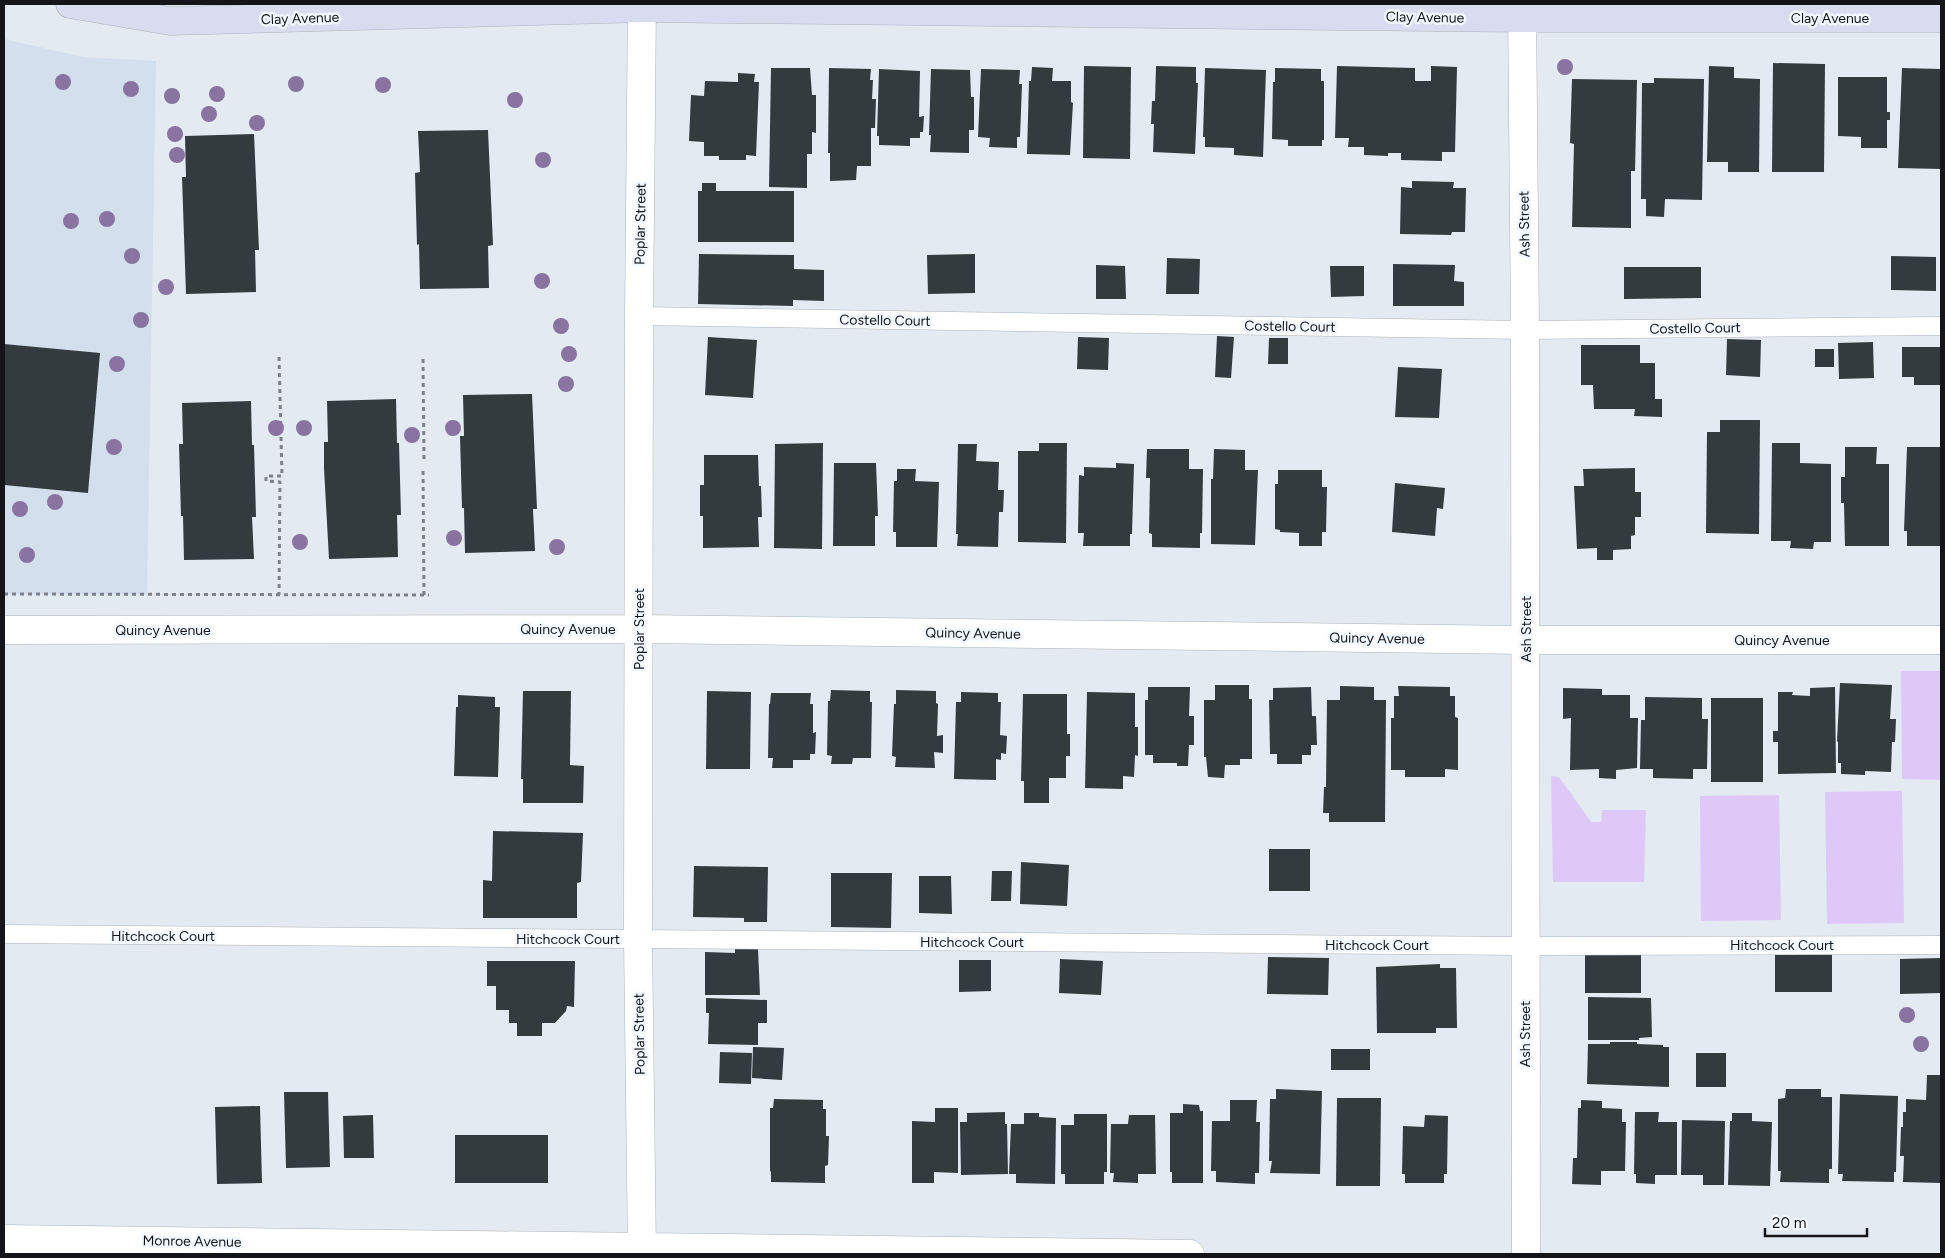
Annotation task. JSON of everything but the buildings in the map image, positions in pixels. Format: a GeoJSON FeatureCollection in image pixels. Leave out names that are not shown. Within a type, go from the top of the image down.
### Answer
{"type":"FeatureCollection","features":[{"type":"Feature","properties":{"kind":"main road","name":"Clay Avenue"},"geometry":{"type":"LineString","coordinates":[[70,4],[170,22],[642,6],[1522,11],[1941,18]]}},
{"type":"Feature","properties":{"kind":"street","name":"Poplar Street"},"geometry":{"type":"LineString","coordinates":[[642,6],[639,316],[640,629],[638,940],[642,1250]]}},
{"type":"Feature","properties":{"kind":"street","name":"Ash Street"},"geometry":{"type":"LineString","coordinates":[[1522,11],[1526,640],[1524,946],[1526,1254]]}},
{"type":"Feature","properties":{"kind":"street","name":"Quincy Avenue"},"geometry":{"type":"LineString","coordinates":[[4,630],[640,629],[1526,640],[1941,640]]}},
{"type":"Feature","properties":{"kind":"street","name":"Monroe Avenue"},"geometry":{"type":"LineString","coordinates":[[4,1239],[642,1250],[1190,1254]]}},
{"type":"Feature","properties":{"kind":"lane","name":"Costello Court"},"geometry":{"type":"LineString","coordinates":[[639,316],[1525,330],[1941,326]]}},
{"type":"Feature","properties":{"kind":"lane","name":"Hitchcock Court"},"geometry":{"type":"LineString","coordinates":[[4,934],[1524,946],[1941,945]]}},
{"type":"Feature","properties":{"kind":"path"},"geometry":{"type":"LineString","coordinates":[[279,357],[282,476],[266,476],[266,482],[280,482],[279,594]]}},
{"type":"Feature","properties":{"kind":"path"},"geometry":{"type":"LineString","coordinates":[[423,359],[424,459]]}},
{"type":"Feature","properties":{"kind":"path"},"geometry":{"type":"LineString","coordinates":[[4,594],[424,595],[424,471]]}},
{"type":"Feature","properties":{"kind":"shaded area"},"geometry":{"type":"Polygon","coordinates":[[[4,39],[83,57],[156,61],[147,594],[4,594],[4,39]]]}},
{"type":"Feature","properties":{"kind":"shaded area"},"geometry":{"type":"Polygon","coordinates":[[[1901,671],[1941,671],[1941,780],[1902,779],[1901,671]]]}},
{"type":"Feature","properties":{"kind":"shaded area"},"geometry":{"type":"Polygon","coordinates":[[[1551,776],[1559,777],[1591,822],[1601,822],[1602,810],[1646,810],[1644,882],[1553,882],[1551,776]]]}},
{"type":"Feature","properties":{"kind":"shaded area"},"geometry":{"type":"Polygon","coordinates":[[[1902,791],[1904,923],[1827,924],[1825,792],[1902,791]]]}},
{"type":"Feature","properties":{"kind":"shaded area"},"geometry":{"type":"Polygon","coordinates":[[[1779,795],[1781,920],[1701,921],[1700,796],[1779,795]]]}}]}
